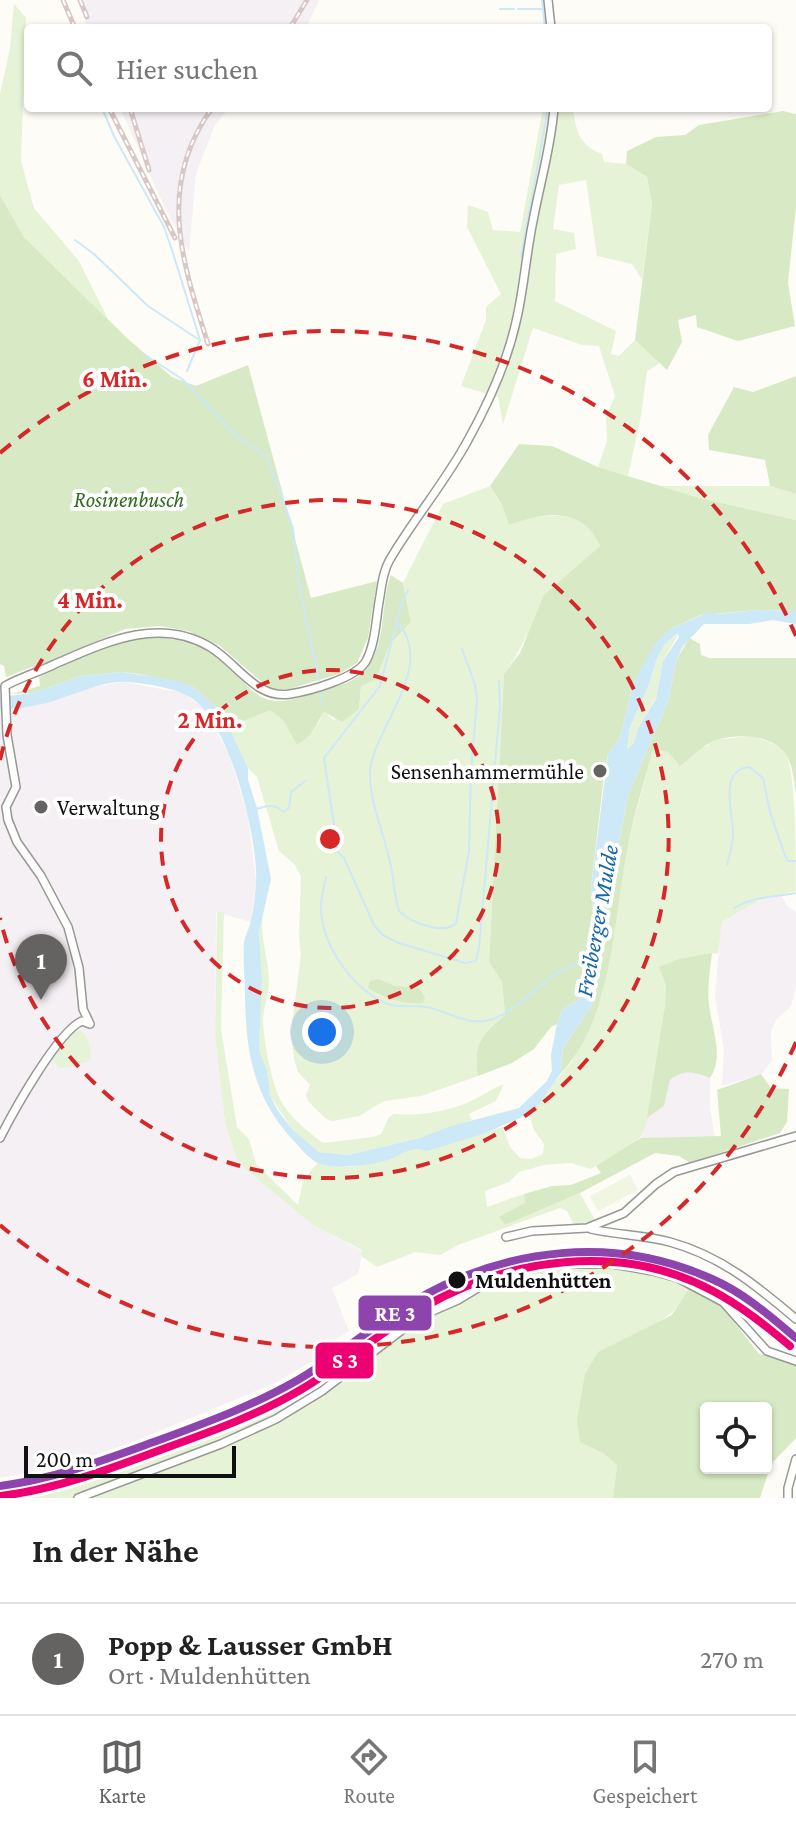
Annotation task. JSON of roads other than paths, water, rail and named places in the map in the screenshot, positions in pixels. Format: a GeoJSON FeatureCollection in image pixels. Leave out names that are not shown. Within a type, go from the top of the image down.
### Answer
{"type":"FeatureCollection","features":[{"type":"Feature","properties":{"kind":"street"},"geometry":{"type":"LineString","coordinates":[[548,0],[551,24]]}},
{"type":"Feature","properties":{"kind":"street"},"geometry":{"type":"LineString","coordinates":[[0,1138],[54,1048],[74,1024],[82,1021],[90,1024],[83,1009],[79,968],[68,927],[41,876],[17,842],[3,810],[16,787],[5,686],[116,638],[145,633],[173,634],[209,646],[232,662],[259,688],[276,695],[290,694],[347,677],[366,662],[384,571],[469,439],[509,348],[549,149],[554,112]]}},
{"type":"Feature","properties":{"kind":"street"},"geometry":{"type":"LineString","coordinates":[[587,1228],[624,1213],[674,1172],[796,1136]]}},
{"type":"Feature","properties":{"kind":"street"},"geometry":{"type":"LineString","coordinates":[[506,1237],[532,1231],[587,1228],[670,1242],[707,1255],[741,1274],[796,1319]]}},
{"type":"Feature","properties":{"kind":"street"},"geometry":{"type":"LineString","coordinates":[[78,1498],[221,1444],[276,1419],[334,1383],[419,1317],[458,1300],[491,1280],[534,1268],[565,1264],[613,1264],[678,1278],[723,1302],[767,1351],[796,1361]]}},
{"type":"Feature","properties":{"kind":"street"},"geometry":{"type":"LineString","coordinates":[[788,1498],[796,1459]]}},
{"type":"Feature","properties":{"kind":"water","name":"Freiberger Mulde"},"geometry":{"type":"Polygon","coordinates":[[[759,610],[796,611],[796,624],[773,620],[749,624],[704,624],[683,646],[676,661],[669,699],[628,795],[605,914],[592,1005],[563,1048],[561,1073],[529,1114],[483,1134],[427,1151],[409,1150],[386,1161],[366,1165],[343,1167],[323,1165],[312,1160],[277,1120],[258,1084],[246,1027],[244,958],[244,943],[256,884],[253,840],[230,757],[206,713],[193,699],[179,692],[129,682],[111,683],[45,703],[0,711],[0,697],[32,693],[81,676],[122,672],[192,686],[215,706],[229,727],[248,768],[248,780],[257,808],[271,879],[259,932],[262,979],[259,1051],[267,1071],[270,1096],[293,1130],[319,1152],[348,1155],[420,1138],[451,1126],[519,1108],[547,1081],[552,1071],[551,1055],[563,1009],[581,998],[594,925],[591,887],[608,754],[620,737],[634,681],[655,643],[670,629],[709,612],[759,610]],[[678,633],[665,644],[657,658],[630,727],[627,749],[633,744],[638,728],[656,699],[663,661],[679,637],[678,633]]]}},
{"type":"Feature","properties":{"kind":"waterway"},"geometry":{"type":"LineString","coordinates":[[542,0],[545,24]]}},
{"type":"Feature","properties":{"kind":"waterway"},"geometry":{"type":"LineString","coordinates":[[500,9],[514,9]]}},
{"type":"Feature","properties":{"kind":"waterway"},"geometry":{"type":"LineString","coordinates":[[518,9],[541,9]]}},
{"type":"Feature","properties":{"kind":"waterway"},"geometry":{"type":"LineString","coordinates":[[104,112],[164,227],[172,250],[200,340],[187,371]]}},
{"type":"Feature","properties":{"kind":"waterway"},"geometry":{"type":"LineString","coordinates":[[521,257],[547,112]]}},
{"type":"Feature","properties":{"kind":"waterway"},"geometry":{"type":"LineString","coordinates":[[75,240],[148,306],[198,339]]}},
{"type":"Feature","properties":{"kind":"waterway"},"geometry":{"type":"LineString","coordinates":[[144,354],[182,379],[237,436],[267,457],[293,528],[299,585],[319,680]]}},
{"type":"Feature","properties":{"kind":"waterway"},"geometry":{"type":"LineString","coordinates":[[408,590],[380,686],[324,758],[336,838],[334,848],[344,858],[374,925],[383,935],[396,942],[465,963],[476,961],[479,948],[500,707],[499,681]]}},
{"type":"Feature","properties":{"kind":"waterway"},"geometry":{"type":"LineString","coordinates":[[396,621],[407,638],[410,657],[407,677],[373,755],[370,783],[399,911],[419,923],[436,928],[451,927],[456,923],[469,851],[477,699],[462,649]]}},
{"type":"Feature","properties":{"kind":"waterway"},"geometry":{"type":"LineString","coordinates":[[321,694],[323,705]]}},
{"type":"Feature","properties":{"kind":"waterway"},"geometry":{"type":"LineString","coordinates":[[727,865],[733,837],[730,784],[739,770],[749,767],[763,778],[770,812],[785,856],[788,861],[796,861]]}},
{"type":"Feature","properties":{"kind":"waterway"},"geometry":{"type":"LineString","coordinates":[[256,809],[273,806],[283,812],[289,808],[291,792],[305,781]]}},
{"type":"Feature","properties":{"kind":"waterway","name":"Freiberger Mulde"},"geometry":{"type":"LineString","coordinates":[[326,877],[322,922],[333,951],[351,977],[388,1004],[426,1007],[475,1021],[490,1020],[515,1007],[561,970],[588,962]]}},
{"type":"Feature","properties":{"kind":"waterway"},"geometry":{"type":"LineString","coordinates":[[734,908],[757,899],[796,893]]}},
{"type":"Feature","properties":{"kind":"railway"},"geometry":{"type":"LineString","coordinates":[[63,0],[73,24]]}},
{"type":"Feature","properties":{"kind":"railway"},"geometry":{"type":"LineString","coordinates":[[80,0],[87,17]]}},
{"type":"Feature","properties":{"kind":"railway"},"geometry":{"type":"LineString","coordinates":[[292,24],[307,0]]}},
{"type":"Feature","properties":{"kind":"railway"},"geometry":{"type":"LineString","coordinates":[[111,112],[175,238]]}},
{"type":"Feature","properties":{"kind":"railway"},"geometry":{"type":"LineString","coordinates":[[131,112],[149,170]]}},
{"type":"Feature","properties":{"kind":"railway"},"geometry":{"type":"LineString","coordinates":[[208,344],[183,253],[179,195],[184,166],[195,137],[210,112]]}},
{"type":"Feature","properties":{"kind":"place","name":"Sensenhammermühle"},"geometry":{"type":"Point","coordinates":[600,771]}},
{"type":"Feature","properties":{"kind":"place","name":"Verwaltung"},"geometry":{"type":"Point","coordinates":[41,807]}},
{"type":"Feature","properties":{"kind":"place","name":"Popp & Lausser GmbH"},"geometry":{"type":"Point","coordinates":[41,1000]}},
{"type":"Feature","properties":{"kind":"place","name":"Muldenhütten"},"geometry":{"type":"Point","coordinates":[457,1280]}},
{"type":"Feature","properties":{"kind":"park label","name":"Rosinenbusch"},"geometry":{"type":"Point","coordinates":[129,499]}}]}
